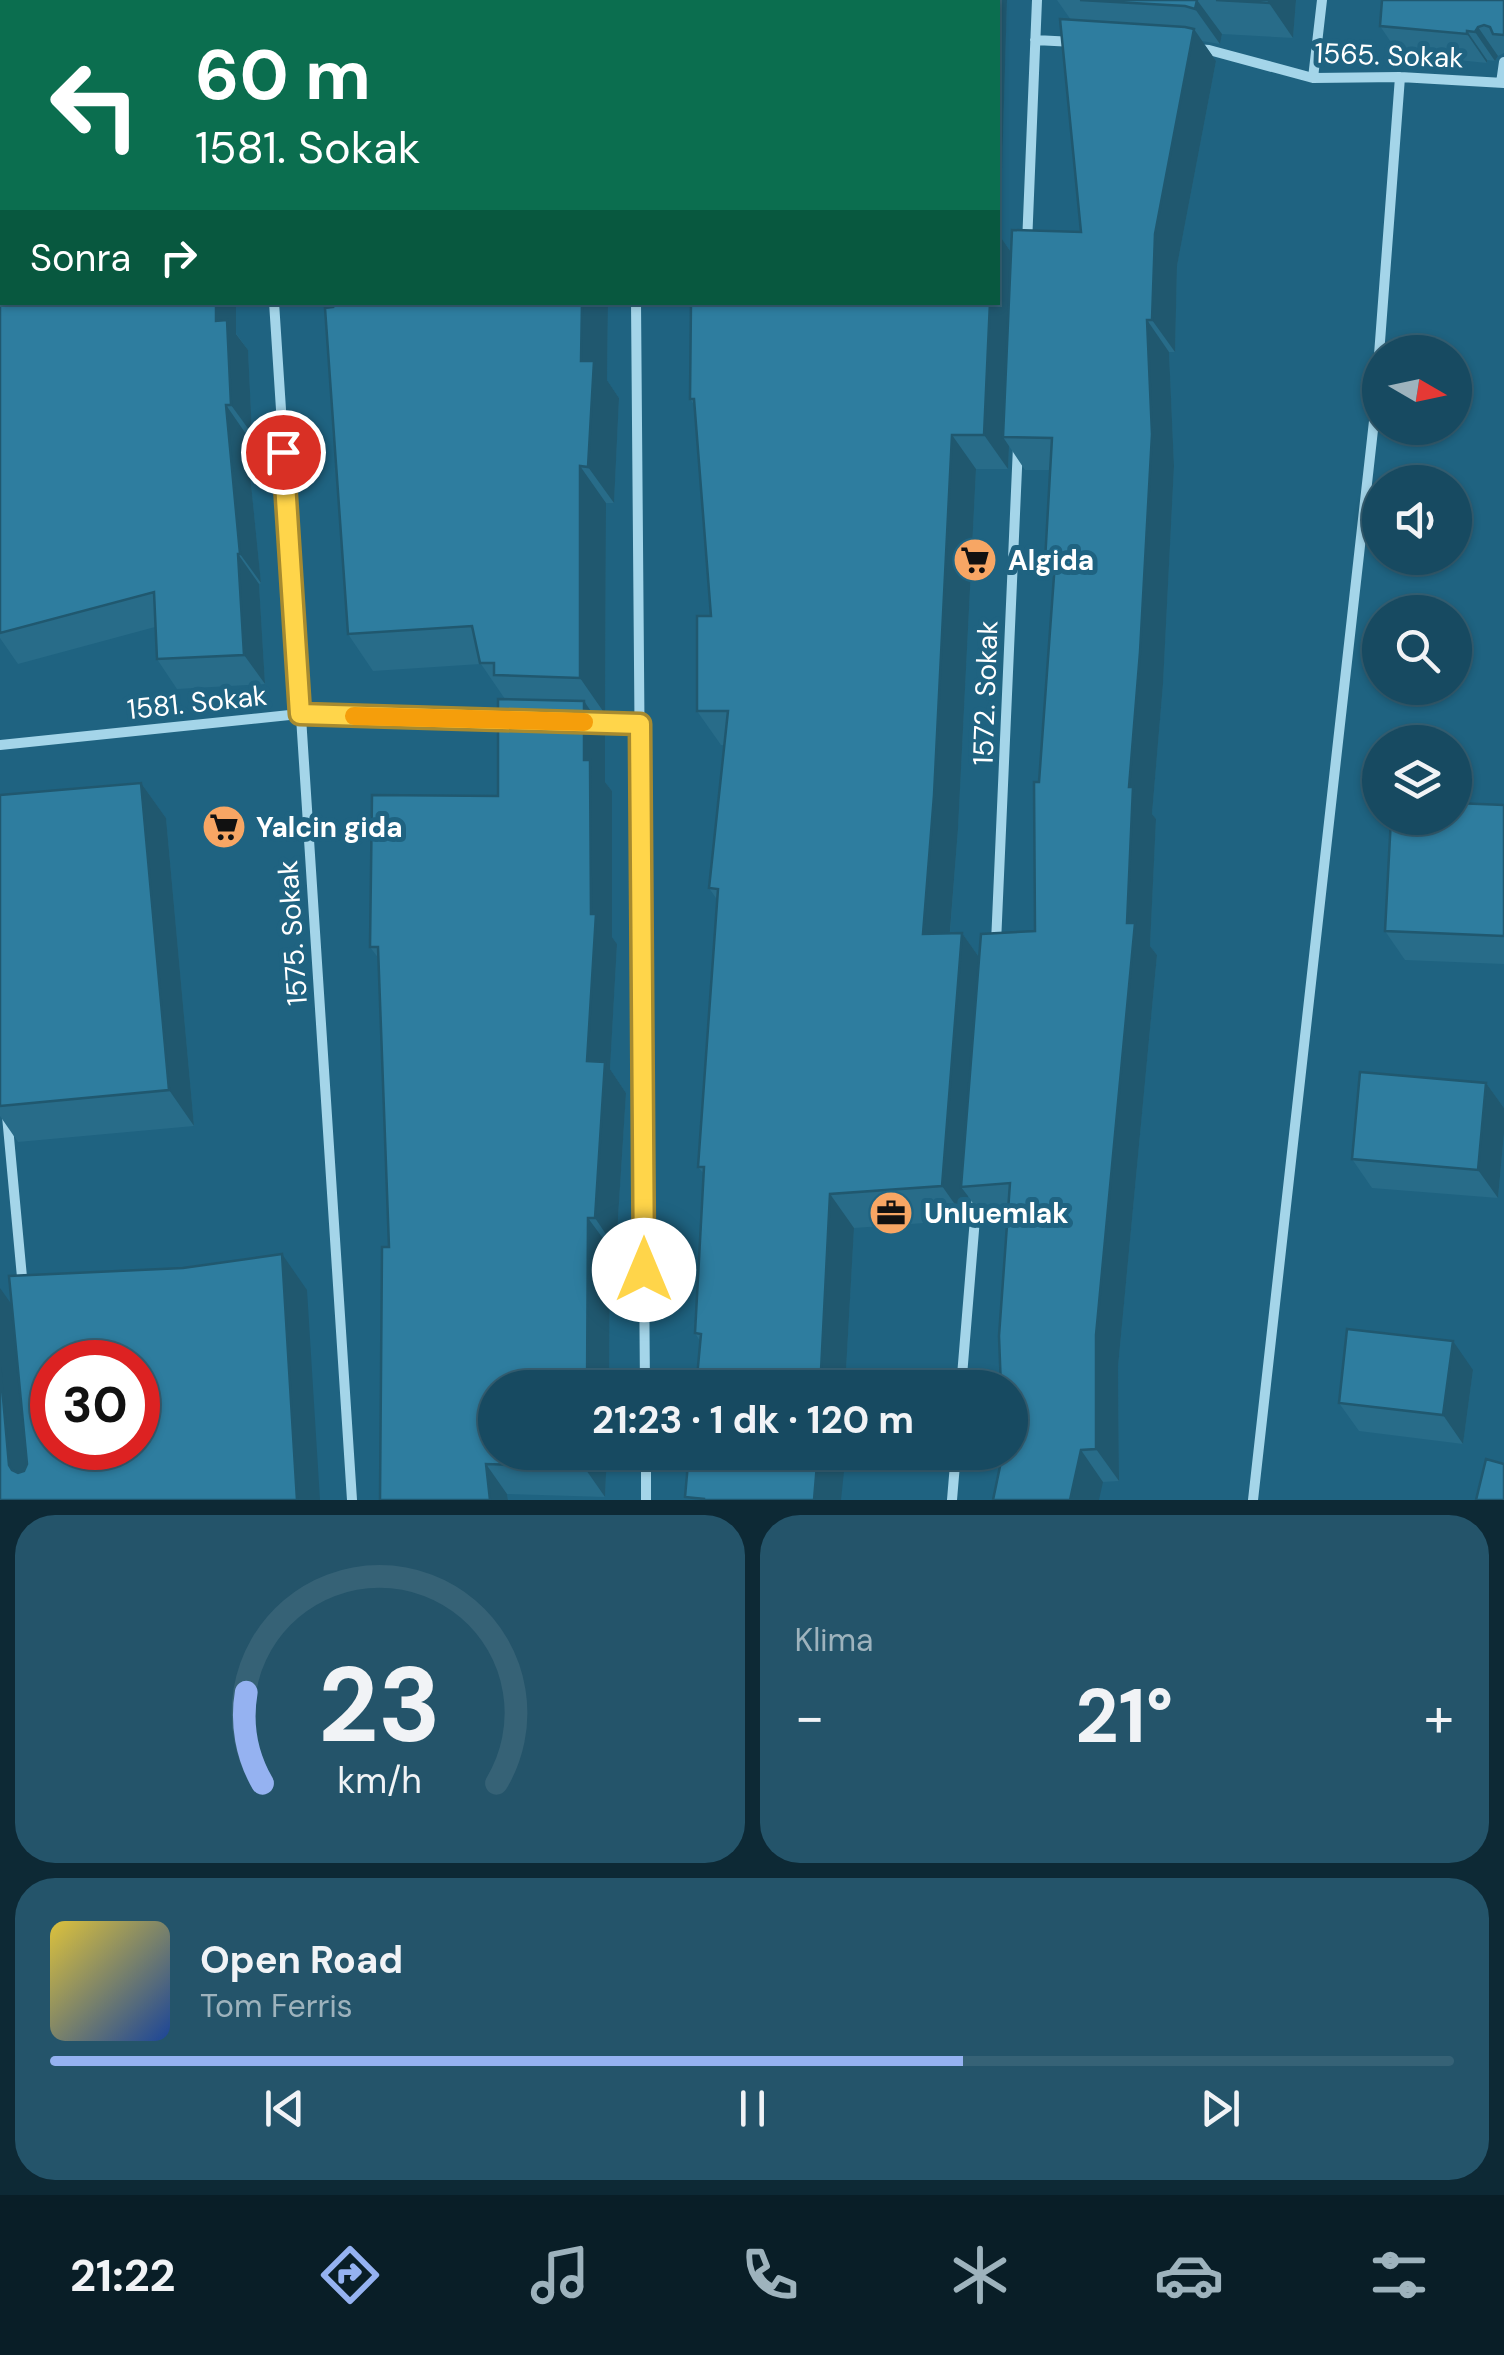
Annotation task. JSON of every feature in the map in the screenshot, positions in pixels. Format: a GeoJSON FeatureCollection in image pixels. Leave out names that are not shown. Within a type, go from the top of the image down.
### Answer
{"type":"FeatureCollection","features":[{"type":"Feature","properties":{"kind":"street"},"geometry":{"type":"LineString","coordinates":[[1026,257],[1037,0]]}},
{"type":"Feature","properties":{"kind":"street"},"geometry":{"type":"LineString","coordinates":[[1314,78],[1322,0]]}},
{"type":"Feature","properties":{"kind":"street"},"geometry":{"type":"LineString","coordinates":[[1036,40],[1094,44]]}},
{"type":"Feature","properties":{"kind":"street","name":"1565. Sokak"},"geometry":{"type":"LineString","coordinates":[[1190,49],[1210,50],[1314,78],[1400,76],[1503,83]]}},
{"type":"Feature","properties":{"kind":"street"},"geometry":{"type":"LineString","coordinates":[[1503,83],[1504,62]]}},
{"type":"Feature","properties":{"kind":"street"},"geometry":{"type":"LineString","coordinates":[[1253,1500],[1374,421],[1400,76]]}},
{"type":"Feature","properties":{"kind":"street","name":"1575. Sokak"},"geometry":{"type":"LineString","coordinates":[[274,305],[352,1500]]}},
{"type":"Feature","properties":{"kind":"street"},"geometry":{"type":"LineString","coordinates":[[636,305],[645,1370]]}},
{"type":"Feature","properties":{"kind":"street","name":"1572. Sokak"},"geometry":{"type":"LineString","coordinates":[[996,946],[1018,434]]}},
{"type":"Feature","properties":{"kind":"street","name":"1581. Sokak"},"geometry":{"type":"LineString","coordinates":[[0,745],[300,714],[526,721]]}},
{"type":"Feature","properties":{"kind":"street"},"geometry":{"type":"LineString","coordinates":[[583,722],[640,724]]}},
{"type":"Feature","properties":{"kind":"street"},"geometry":{"type":"LineString","coordinates":[[5,1098],[25,1308]]}},
{"type":"Feature","properties":{"kind":"street"},"geometry":{"type":"LineString","coordinates":[[962,1370],[978,1177]]}},
{"type":"Feature","properties":{"kind":"street"},"geometry":{"type":"LineString","coordinates":[[646,1470],[646,1500]]}},
{"type":"Feature","properties":{"kind":"street"},"geometry":{"type":"LineString","coordinates":[[952,1500],[954,1470]]}},
{"type":"Feature","properties":{"kind":"building"},"geometry":{"type":"Polygon","coordinates":[[[1080,0],[1197,0],[1195,9],[1080,0]]]}},
{"type":"Feature","properties":{"kind":"building"},"geometry":{"type":"Polygon","coordinates":[[[1216,0],[1269,0],[1269,3],[1216,0]]]}},
{"type":"Feature","properties":{"kind":"building"},"geometry":{"type":"Polygon","coordinates":[[[1382,0],[1504,0],[1504,35],[1493,34],[1484,25],[1467,34],[1380,26],[1382,0]]]}},
{"type":"Feature","properties":{"kind":"building"},"geometry":{"type":"Polygon","coordinates":[[[1060,19],[1194,29],[1155,234],[1152,320],[1147,320],[1152,434],[1129,787],[1133,787],[1127,923],[1135,923],[1096,1335],[1096,1449],[1081,1450],[1070,1500],[993,1500],[999,1470],[1028,1470],[1028,1370],[1000,1370],[999,1336],[1010,1183],[961,1187],[981,934],[1035,931],[1034,782],[1039,782],[1055,562],[1045,561],[1052,438],[1003,437],[1012,230],[1081,232],[1060,19]]]}},
{"type":"Feature","properties":{"kind":"building"},"geometry":{"type":"Polygon","coordinates":[[[0,305],[216,305],[216,321],[227,320],[231,405],[226,405],[240,554],[244,655],[157,659],[154,592],[0,633],[0,305]]]}},
{"type":"Feature","properties":{"kind":"building"},"geometry":{"type":"Polygon","coordinates":[[[582,305],[581,361],[594,361],[588,467],[580,466],[580,678],[494,675],[494,663],[480,663],[472,626],[348,634],[325,308],[582,305]]]}},
{"type":"Feature","properties":{"kind":"building"},"geometry":{"type":"Polygon","coordinates":[[[691,305],[990,305],[984,435],[952,435],[923,934],[962,933],[942,1186],[830,1194],[821,1370],[698,1370],[701,1334],[695,1333],[704,1167],[698,1167],[718,889],[709,888],[728,711],[697,711],[697,616],[711,616],[694,399],[690,399],[691,305]]]}},
{"type":"Feature","properties":{"kind":"building"},"geometry":{"type":"Polygon","coordinates":[[[498,699],[584,701],[584,760],[590,760],[591,914],[596,914],[587,1061],[605,1062],[595,1218],[588,1218],[587,1370],[478,1370],[478,1470],[487,1470],[490,1500],[380,1500],[382,1247],[389,1247],[378,947],[370,947],[372,795],[498,796],[498,699]]]}},
{"type":"Feature","properties":{"kind":"building"},"geometry":{"type":"Polygon","coordinates":[[[141,783],[169,1090],[0,1106],[0,795],[141,783]]]}},
{"type":"Feature","properties":{"kind":"building"},"geometry":{"type":"Polygon","coordinates":[[[1472,804],[1504,805],[1504,936],[1385,931],[1390,835],[1472,835],[1472,804]]]}},
{"type":"Feature","properties":{"kind":"building"},"geometry":{"type":"Polygon","coordinates":[[[1360,1072],[1486,1083],[1478,1170],[1352,1159],[1360,1072]]]}},
{"type":"Feature","properties":{"kind":"building"},"geometry":{"type":"Polygon","coordinates":[[[282,1254],[297,1500],[0,1500],[0,1364],[9,1465],[18,1473],[27,1464],[9,1276],[183,1268],[282,1254]]]}},
{"type":"Feature","properties":{"kind":"building"},"geometry":{"type":"Polygon","coordinates":[[[1347,1329],[1453,1341],[1443,1415],[1339,1403],[1347,1329]]]}},
{"type":"Feature","properties":{"kind":"building"},"geometry":{"type":"Polygon","coordinates":[[[1486,1459],[1504,1464],[1504,1500],[1476,1500],[1486,1459]]]}},
{"type":"Feature","properties":{"kind":"building"},"geometry":{"type":"Polygon","coordinates":[[[687,1470],[816,1470],[814,1500],[685,1497],[687,1470]]]}},
{"type":"Feature","properties":{"kind":"slow traffic"},"geometry":{"type":"LineString","coordinates":[[354,716],[584,722]]}},
{"type":"Feature","properties":{"kind":"place","name":"Algida"},"geometry":{"type":"Point","coordinates":[975,560]}},
{"type":"Feature","properties":{"kind":"place","name":"Yalcin gida"},"geometry":{"type":"Point","coordinates":[224,827]}},
{"type":"Feature","properties":{"kind":"place","name":"Unluemlak"},"geometry":{"type":"Point","coordinates":[891,1213]}},
{"type":"Feature","properties":{"kind":"route"},"geometry":{"type":"LineString","coordinates":[[283,452],[300,714],[640,724],[644,1270]]}}]}
